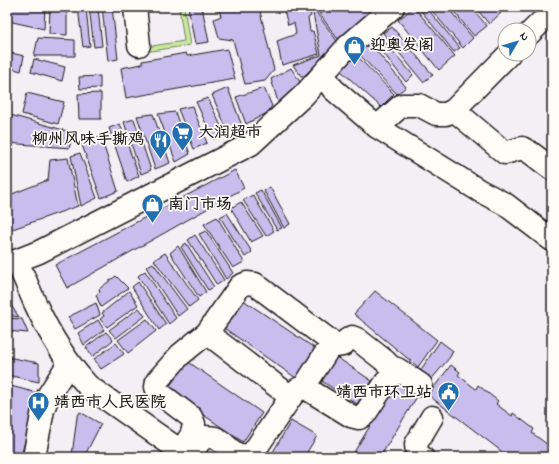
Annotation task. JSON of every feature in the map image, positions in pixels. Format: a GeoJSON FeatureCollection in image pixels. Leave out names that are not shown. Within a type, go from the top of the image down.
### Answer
{"type":"FeatureCollection","features":[{"type":"Feature","properties":{"kind":"street"},"geometry":{"type":"LineString","coordinates":[[135,7],[139,45]]}},
{"type":"Feature","properties":{"kind":"street"},"geometry":{"type":"LineString","coordinates":[[187,455],[88,386],[69,363],[35,303],[24,275],[12,262],[39,252],[251,144],[304,95],[348,46],[392,7]]}},
{"type":"Feature","properties":{"kind":"street"},"geometry":{"type":"LineString","coordinates":[[537,26],[540,23],[552,18]]}},
{"type":"Feature","properties":{"kind":"street"},"geometry":{"type":"LineString","coordinates":[[377,127],[402,105],[420,105],[436,114],[446,114],[454,110],[501,62]]}},
{"type":"Feature","properties":{"kind":"street"},"geometry":{"type":"LineString","coordinates":[[323,74],[333,89],[377,127],[480,191],[505,204],[552,240]]}},
{"type":"Feature","properties":{"kind":"street"},"geometry":{"type":"LineString","coordinates":[[454,110],[505,153],[522,148],[552,169]]}},
{"type":"Feature","properties":{"kind":"street"},"geometry":{"type":"LineString","coordinates":[[187,455],[194,424],[191,417],[158,392],[156,387],[157,381],[180,355],[207,333],[240,286],[246,283],[255,284],[337,346],[343,345],[352,337],[357,338],[391,367],[397,369],[421,386]]}},
{"type":"Feature","properties":{"kind":"street"},"geometry":{"type":"LineString","coordinates":[[207,333],[298,392],[351,416],[359,418],[365,414],[390,376],[391,367]]}},
{"type":"Feature","properties":{"kind":"street"},"geometry":{"type":"LineString","coordinates":[[187,455],[205,437],[214,437],[234,452],[245,456],[252,454],[332,343]]}},
{"type":"Feature","properties":{"kind":"street"},"geometry":{"type":"LineString","coordinates":[[34,457],[43,410],[48,396],[69,363]]}},
{"type":"Feature","properties":{"kind":"street"},"geometry":{"type":"LineString","coordinates":[[422,457],[417,453],[416,444],[432,417]]}},
{"type":"Feature","properties":{"kind":"green space"},"geometry":{"type":"Polygon","coordinates":[[[179,7],[184,7],[190,45],[139,53],[139,48],[184,41],[179,7]]]}},
{"type":"Feature","properties":{"kind":"building"},"geometry":{"type":"Polygon","coordinates":[[[11,7],[45,7],[44,29],[8,21],[11,7]]]}},
{"type":"Feature","properties":{"kind":"building"},"geometry":{"type":"Polygon","coordinates":[[[50,7],[67,7],[67,35],[49,34],[50,7]]]}},
{"type":"Feature","properties":{"kind":"building"},"geometry":{"type":"Polygon","coordinates":[[[89,7],[98,8],[102,46],[94,47],[89,7]]]}},
{"type":"Feature","properties":{"kind":"building"},"geometry":{"type":"Polygon","coordinates":[[[102,7],[112,7],[118,59],[108,61],[102,7]]]}},
{"type":"Feature","properties":{"kind":"building"},"geometry":{"type":"Polygon","coordinates":[[[188,7],[202,7],[209,42],[195,44],[188,7]]]}},
{"type":"Feature","properties":{"kind":"building"},"geometry":{"type":"Polygon","coordinates":[[[218,7],[259,7],[274,70],[265,81],[245,84],[233,40],[219,38],[214,19],[221,16],[218,7]]]}},
{"type":"Feature","properties":{"kind":"building"},"geometry":{"type":"Polygon","coordinates":[[[283,7],[309,7],[311,16],[308,18],[310,31],[313,31],[319,54],[282,65],[277,41],[296,34],[294,23],[288,25],[283,7]]]}},
{"type":"Feature","properties":{"kind":"building"},"geometry":{"type":"Polygon","coordinates":[[[337,7],[376,7],[342,39],[337,38],[319,13],[337,7]]]}},
{"type":"Feature","properties":{"kind":"building"},"geometry":{"type":"Polygon","coordinates":[[[414,7],[455,56],[439,70],[398,20],[414,7]]]}},
{"type":"Feature","properties":{"kind":"building"},"geometry":{"type":"Polygon","coordinates":[[[418,7],[426,7],[460,48],[454,52],[418,7]]]}},
{"type":"Feature","properties":{"kind":"building"},"geometry":{"type":"Polygon","coordinates":[[[429,7],[447,7],[473,38],[463,48],[429,7]]]}},
{"type":"Feature","properties":{"kind":"building"},"geometry":{"type":"Polygon","coordinates":[[[450,7],[471,7],[487,26],[474,36],[450,7]]]}},
{"type":"Feature","properties":{"kind":"building"},"geometry":{"type":"Polygon","coordinates":[[[475,7],[496,7],[501,13],[489,24],[475,7]]]}},
{"type":"Feature","properties":{"kind":"building"},"geometry":{"type":"Polygon","coordinates":[[[78,8],[86,8],[90,46],[83,47],[78,8]]]}},
{"type":"Feature","properties":{"kind":"building"},"geometry":{"type":"Polygon","coordinates":[[[316,12],[337,41],[336,44],[304,76],[301,76],[293,65],[321,55],[313,13],[316,12]]]}},
{"type":"Feature","properties":{"kind":"building"},"geometry":{"type":"Polygon","coordinates":[[[392,27],[433,75],[423,82],[383,33],[392,27]]]}},
{"type":"Feature","properties":{"kind":"building"},"geometry":{"type":"Polygon","coordinates":[[[380,36],[413,75],[406,82],[374,41],[380,36]]]}},
{"type":"Feature","properties":{"kind":"building"},"geometry":{"type":"Polygon","coordinates":[[[38,38],[75,40],[75,56],[34,56],[38,38]]]}},
{"type":"Feature","properties":{"kind":"building"},"geometry":{"type":"Polygon","coordinates":[[[370,43],[406,87],[397,94],[358,53],[370,43]]]}},
{"type":"Feature","properties":{"kind":"building"},"geometry":{"type":"Polygon","coordinates":[[[227,49],[235,79],[126,98],[121,68],[142,64],[142,61],[186,53],[187,56],[227,49]]]}},
{"type":"Feature","properties":{"kind":"building"},"geometry":{"type":"Polygon","coordinates":[[[7,52],[24,56],[21,71],[7,67],[7,52]]]}},
{"type":"Feature","properties":{"kind":"building"},"geometry":{"type":"Polygon","coordinates":[[[357,56],[394,94],[381,107],[340,70],[357,56]]]}},
{"type":"Feature","properties":{"kind":"building"},"geometry":{"type":"Polygon","coordinates":[[[34,59],[65,67],[62,81],[31,72],[34,59]]]}},
{"type":"Feature","properties":{"kind":"building"},"geometry":{"type":"Polygon","coordinates":[[[291,68],[300,82],[284,100],[278,102],[271,79],[291,68]]]}},
{"type":"Feature","properties":{"kind":"building"},"geometry":{"type":"Polygon","coordinates":[[[7,71],[13,73],[11,83],[7,82],[7,71]]]}},
{"type":"Feature","properties":{"kind":"building"},"geometry":{"type":"Polygon","coordinates":[[[100,76],[100,88],[80,89],[79,77],[100,76]]]}},
{"type":"Feature","properties":{"kind":"building"},"geometry":{"type":"Polygon","coordinates":[[[228,88],[242,126],[228,132],[212,95],[228,88]]]}},
{"type":"Feature","properties":{"kind":"building"},"geometry":{"type":"Polygon","coordinates":[[[264,88],[272,106],[267,113],[246,124],[236,97],[264,88]]]}},
{"type":"Feature","properties":{"kind":"building"},"geometry":{"type":"Polygon","coordinates":[[[27,93],[64,102],[58,124],[22,114],[27,93]]]}},
{"type":"Feature","properties":{"kind":"building"},"geometry":{"type":"Polygon","coordinates":[[[101,93],[101,119],[79,119],[78,94],[101,93]]]}},
{"type":"Feature","properties":{"kind":"building"},"geometry":{"type":"Polygon","coordinates":[[[208,98],[225,135],[213,139],[196,102],[208,98]]]}},
{"type":"Feature","properties":{"kind":"building"},"geometry":{"type":"Polygon","coordinates":[[[192,106],[207,143],[194,149],[178,109],[192,106]]]}},
{"type":"Feature","properties":{"kind":"building"},"geometry":{"type":"Polygon","coordinates":[[[175,112],[190,154],[176,162],[158,114],[175,112]]]}},
{"type":"Feature","properties":{"kind":"building"},"geometry":{"type":"Polygon","coordinates":[[[7,114],[74,133],[69,148],[7,143],[7,114]]]}},
{"type":"Feature","properties":{"kind":"building"},"geometry":{"type":"Polygon","coordinates":[[[153,114],[170,163],[155,169],[137,116],[153,114]]]}},
{"type":"Feature","properties":{"kind":"building"},"geometry":{"type":"Polygon","coordinates":[[[134,119],[151,170],[141,174],[124,122],[134,119]]]}},
{"type":"Feature","properties":{"kind":"building"},"geometry":{"type":"Polygon","coordinates":[[[120,124],[139,176],[127,182],[109,128],[120,124]]]}},
{"type":"Feature","properties":{"kind":"building"},"geometry":{"type":"Polygon","coordinates":[[[101,137],[118,191],[101,198],[81,142],[101,137]]]}},
{"type":"Feature","properties":{"kind":"building"},"geometry":{"type":"Polygon","coordinates":[[[80,153],[97,198],[81,206],[71,156],[80,153]]]}},
{"type":"Feature","properties":{"kind":"building"},"geometry":{"type":"Polygon","coordinates":[[[68,158],[78,206],[7,231],[7,196],[48,180],[50,160],[68,158]]]}},
{"type":"Feature","properties":{"kind":"building","name":"南门市场"},"geometry":{"type":"Polygon","coordinates":[[[235,170],[244,188],[67,288],[55,265],[235,170]]]}},
{"type":"Feature","properties":{"kind":"building"},"geometry":{"type":"Polygon","coordinates":[[[270,187],[290,224],[284,228],[264,191],[270,187]]]}},
{"type":"Feature","properties":{"kind":"building"},"geometry":{"type":"Polygon","coordinates":[[[261,190],[282,228],[277,230],[255,193],[261,190]]]}},
{"type":"Feature","properties":{"kind":"building"},"geometry":{"type":"Polygon","coordinates":[[[253,195],[274,231],[266,236],[243,200],[253,195]]]}},
{"type":"Feature","properties":{"kind":"building"},"geometry":{"type":"Polygon","coordinates":[[[241,202],[263,236],[251,242],[231,208],[241,202]]]}},
{"type":"Feature","properties":{"kind":"building"},"geometry":{"type":"Polygon","coordinates":[[[227,213],[252,252],[245,257],[220,217],[227,213]]]}},
{"type":"Feature","properties":{"kind":"building"},"geometry":{"type":"Polygon","coordinates":[[[217,217],[244,262],[233,268],[204,224],[217,217]]]}},
{"type":"Feature","properties":{"kind":"building"},"geometry":{"type":"Polygon","coordinates":[[[206,231],[233,273],[226,279],[199,234],[206,231]]]}},
{"type":"Feature","properties":{"kind":"building"},"geometry":{"type":"Polygon","coordinates":[[[195,235],[224,280],[217,285],[188,240],[195,235]]]}},
{"type":"Feature","properties":{"kind":"building"},"geometry":{"type":"Polygon","coordinates":[[[186,243],[214,287],[208,290],[181,247],[186,243]]]}},
{"type":"Feature","properties":{"kind":"building"},"geometry":{"type":"Polygon","coordinates":[[[178,246],[206,292],[199,297],[170,253],[178,246]]]}},
{"type":"Feature","properties":{"kind":"building"},"geometry":{"type":"Polygon","coordinates":[[[165,253],[198,300],[189,307],[154,260],[165,253]]]}},
{"type":"Feature","properties":{"kind":"building"},"geometry":{"type":"Polygon","coordinates":[[[153,263],[187,309],[178,316],[146,267],[153,263]]]}},
{"type":"Feature","properties":{"kind":"building"},"geometry":{"type":"Polygon","coordinates":[[[145,271],[176,318],[169,324],[138,276],[145,271]]]}},
{"type":"Feature","properties":{"kind":"building"},"geometry":{"type":"Polygon","coordinates":[[[116,276],[128,288],[101,307],[96,295],[100,292],[99,289],[116,276]]]}},
{"type":"Feature","properties":{"kind":"building"},"geometry":{"type":"Polygon","coordinates":[[[138,282],[166,324],[159,330],[132,287],[138,282]]]}},
{"type":"Feature","properties":{"kind":"building"},"geometry":{"type":"Polygon","coordinates":[[[129,291],[138,305],[107,327],[100,319],[104,316],[102,313],[129,291]]]}},
{"type":"Feature","properties":{"kind":"building"},"geometry":{"type":"Polygon","coordinates":[[[375,291],[437,340],[418,367],[354,314],[375,291]]]}},
{"type":"Feature","properties":{"kind":"building"},"geometry":{"type":"Polygon","coordinates":[[[240,298],[316,349],[296,378],[221,326],[240,298]]]}},
{"type":"Feature","properties":{"kind":"building"},"geometry":{"type":"Polygon","coordinates":[[[96,303],[100,315],[75,329],[68,317],[96,303]]]}},
{"type":"Feature","properties":{"kind":"building"},"geometry":{"type":"Polygon","coordinates":[[[7,304],[10,304],[19,317],[7,315],[7,304]]]}},
{"type":"Feature","properties":{"kind":"building"},"geometry":{"type":"Polygon","coordinates":[[[139,308],[145,316],[116,338],[109,330],[139,308]]]}},
{"type":"Feature","properties":{"kind":"building"},"geometry":{"type":"Polygon","coordinates":[[[7,318],[22,319],[28,333],[7,331],[7,318]]]}},
{"type":"Feature","properties":{"kind":"building"},"geometry":{"type":"Polygon","coordinates":[[[147,319],[156,331],[128,353],[118,340],[147,319]]]}},
{"type":"Feature","properties":{"kind":"building"},"geometry":{"type":"Polygon","coordinates":[[[98,320],[104,330],[84,345],[78,333],[98,320]]]}},
{"type":"Feature","properties":{"kind":"building"},"geometry":{"type":"Polygon","coordinates":[[[106,332],[113,340],[92,357],[86,347],[106,332]]]}},
{"type":"Feature","properties":{"kind":"building"},"geometry":{"type":"Polygon","coordinates":[[[440,341],[453,351],[450,357],[430,381],[420,371],[440,341]]]}},
{"type":"Feature","properties":{"kind":"building"},"geometry":{"type":"Polygon","coordinates":[[[116,343],[124,354],[101,369],[94,359],[116,343]]]}},
{"type":"Feature","properties":{"kind":"building"},"geometry":{"type":"Polygon","coordinates":[[[335,356],[372,381],[357,404],[320,380],[335,356]]]}},
{"type":"Feature","properties":{"kind":"building"},"geometry":{"type":"Polygon","coordinates":[[[7,357],[39,363],[39,382],[7,375],[7,357]]]}},
{"type":"Feature","properties":{"kind":"building"},"geometry":{"type":"Polygon","coordinates":[[[187,361],[262,413],[243,442],[167,390],[187,361]]]}},
{"type":"Feature","properties":{"kind":"building"},"geometry":{"type":"Polygon","coordinates":[[[451,365],[460,372],[458,375],[476,389],[478,385],[498,401],[496,404],[512,416],[513,413],[534,429],[532,433],[548,445],[550,441],[552,442],[552,457],[509,457],[428,395],[451,365]]]}},
{"type":"Feature","properties":{"kind":"building"},"geometry":{"type":"Polygon","coordinates":[[[397,382],[418,395],[380,457],[351,457],[397,382]]]}},
{"type":"Feature","properties":{"kind":"building"},"geometry":{"type":"Polygon","coordinates":[[[7,385],[37,393],[21,457],[7,457],[7,385]]]}},
{"type":"Feature","properties":{"kind":"building"},"geometry":{"type":"Polygon","coordinates":[[[80,412],[101,424],[84,457],[76,457],[72,455],[77,417],[80,412]]]}},
{"type":"Feature","properties":{"kind":"building"},"geometry":{"type":"Polygon","coordinates":[[[291,421],[317,436],[304,457],[270,457],[291,421]]]}},
{"type":"Feature","properties":{"kind":"place","name":"迎奥发阁"},"geometry":{"type":"Point","coordinates":[354,66]}},
{"type":"Feature","properties":{"kind":"place","name":"大润超市"},"geometry":{"type":"Point","coordinates":[183,152]}},
{"type":"Feature","properties":{"kind":"place","name":"柳州风味手撕鸡"},"geometry":{"type":"Point","coordinates":[160,160]}},
{"type":"Feature","properties":{"kind":"place","name":"南门市场"},"geometry":{"type":"Point","coordinates":[153,224]}},
{"type":"Feature","properties":{"kind":"place","name":"靖西市环卫站"},"geometry":{"type":"Point","coordinates":[448,412]}},
{"type":"Feature","properties":{"kind":"place","name":"靖西市人民医院"},"geometry":{"type":"Point","coordinates":[39,422]}}]}
